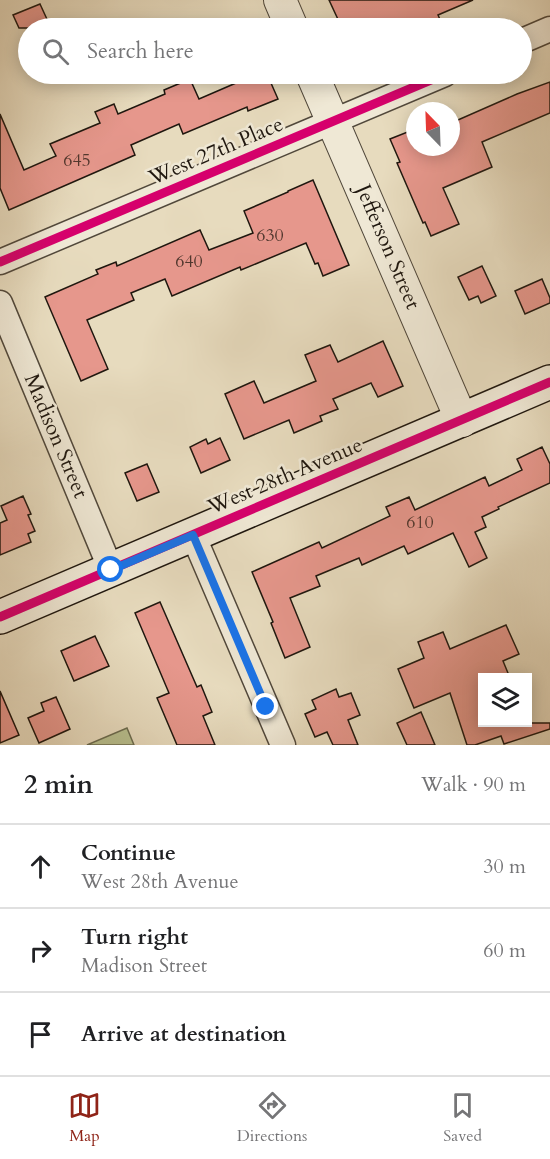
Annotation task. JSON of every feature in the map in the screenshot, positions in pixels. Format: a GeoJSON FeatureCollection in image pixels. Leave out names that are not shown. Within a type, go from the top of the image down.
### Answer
{"type":"FeatureCollection","features":[{"type":"Feature","properties":{"kind":"main road","name":"West 28th Avenue"},"geometry":{"type":"LineString","coordinates":[[0,617],[550,382]]}},
{"type":"Feature","properties":{"kind":"street"},"geometry":{"type":"LineString","coordinates":[[280,0],[288,18]]}},
{"type":"Feature","properties":{"kind":"street"},"geometry":{"type":"LineString","coordinates":[[532,37],[550,29]]}},
{"type":"Feature","properties":{"kind":"street","name":"Jefferson Street"},"geometry":{"type":"LineString","coordinates":[[317,84],[462,421]]}},
{"type":"Feature","properties":{"kind":"street","name":"West 27th Place"},"geometry":{"type":"LineString","coordinates":[[0,262],[421,84]]}},
{"type":"Feature","properties":{"kind":"street","name":"Madison Street"},"geometry":{"type":"LineString","coordinates":[[0,303],[111,570]]}},
{"type":"Feature","properties":{"kind":"street"},"geometry":{"type":"LineString","coordinates":[[193,535],[283,745]]}},
{"type":"Feature","properties":{"kind":"green space"},"geometry":{"type":"Polygon","coordinates":[[[127,728],[134,745],[87,745],[127,728]]]}},
{"type":"Feature","properties":{"kind":"building"},"geometry":{"type":"Polygon","coordinates":[[[329,0],[473,0],[438,15],[439,18],[337,18],[329,0]]]}},
{"type":"Feature","properties":{"kind":"building"},"geometry":{"type":"Polygon","coordinates":[[[40,4],[46,18],[18,18],[18,26],[13,15],[40,4]]]}},
{"type":"Feature","properties":{"kind":"building"},"geometry":{"type":"Polygon","coordinates":[[[550,82],[550,113],[482,142],[492,167],[443,188],[459,224],[431,236],[397,163],[400,162],[390,139],[406,133],[406,156],[460,156],[460,119],[550,82]]]}},
{"type":"Feature","properties":{"kind":"building"},"geometry":{"type":"Polygon","coordinates":[[[178,84],[192,84],[199,99],[234,84],[271,84],[278,99],[248,111],[247,107],[183,134],[179,124],[131,145],[135,155],[9,210],[0,188],[0,114],[24,170],[56,156],[50,144],[100,123],[95,112],[114,104],[118,114],[165,94],[164,90],[178,84]]]}},
{"type":"Feature","properties":{"kind":"building"},"geometry":{"type":"Polygon","coordinates":[[[313,180],[349,265],[323,276],[306,243],[241,270],[240,267],[172,296],[165,279],[131,293],[134,300],[87,320],[108,369],[81,381],[45,297],[98,274],[96,270],[116,262],[117,266],[200,230],[209,250],[253,233],[244,211],[313,180]]]}},
{"type":"Feature","properties":{"kind":"building"},"geometry":{"type":"Polygon","coordinates":[[[482,266],[496,296],[481,303],[478,296],[469,300],[458,277],[482,266]]]}},
{"type":"Feature","properties":{"kind":"building"},"geometry":{"type":"Polygon","coordinates":[[[542,279],[550,303],[525,314],[515,291],[542,279]]]}},
{"type":"Feature","properties":{"kind":"building"},"geometry":{"type":"Polygon","coordinates":[[[383,341],[403,386],[378,397],[371,383],[333,399],[338,409],[320,416],[322,421],[294,433],[289,420],[244,439],[225,394],[254,381],[264,403],[316,381],[305,355],[330,345],[338,362],[383,341]]]}},
{"type":"Feature","properties":{"kind":"building"},"geometry":{"type":"Polygon","coordinates":[[[220,438],[230,460],[201,473],[190,447],[206,439],[208,444],[220,438]]]}},
{"type":"Feature","properties":{"kind":"building"},"geometry":{"type":"Polygon","coordinates":[[[542,447],[550,464],[550,483],[482,517],[486,527],[475,532],[487,558],[469,567],[453,533],[408,554],[404,546],[362,565],[359,558],[316,576],[320,586],[290,598],[310,647],[285,658],[252,572],[319,542],[322,548],[390,516],[386,507],[409,497],[415,510],[485,477],[489,486],[522,470],[517,459],[542,447]]]}},
{"type":"Feature","properties":{"kind":"building"},"geometry":{"type":"Polygon","coordinates":[[[147,464],[159,492],[137,501],[125,473],[147,464]]]}},
{"type":"Feature","properties":{"kind":"building"},"geometry":{"type":"Polygon","coordinates":[[[23,496],[35,531],[28,534],[31,542],[0,555],[0,523],[7,520],[1,506],[23,496]]]}},
{"type":"Feature","properties":{"kind":"building"},"geometry":{"type":"Polygon","coordinates":[[[160,602],[197,687],[201,685],[212,712],[203,716],[215,745],[177,745],[157,698],[169,693],[135,613],[160,602]]]}},
{"type":"Feature","properties":{"kind":"building"},"geometry":{"type":"Polygon","coordinates":[[[506,625],[519,654],[503,661],[508,673],[478,673],[478,727],[532,727],[532,723],[550,723],[550,729],[504,744],[501,736],[475,745],[467,745],[450,693],[414,708],[398,669],[424,658],[418,642],[443,632],[450,649],[506,625]]]}},
{"type":"Feature","properties":{"kind":"building"},"geometry":{"type":"Polygon","coordinates":[[[95,636],[109,666],[74,681],[61,651],[95,636]]]}},
{"type":"Feature","properties":{"kind":"building"},"geometry":{"type":"Polygon","coordinates":[[[336,689],[339,697],[351,693],[360,715],[348,720],[358,745],[333,745],[327,732],[315,737],[305,714],[316,709],[312,700],[336,689]]]}},
{"type":"Feature","properties":{"kind":"building"},"geometry":{"type":"Polygon","coordinates":[[[0,691],[19,735],[0,743],[0,691]]]}},
{"type":"Feature","properties":{"kind":"building"},"geometry":{"type":"Polygon","coordinates":[[[56,697],[70,729],[39,743],[28,718],[44,711],[41,703],[56,697]]]}},
{"type":"Feature","properties":{"kind":"building"},"geometry":{"type":"Polygon","coordinates":[[[421,712],[435,745],[407,745],[397,723],[421,712]]]}},
{"type":"Feature","properties":{"kind":"cycle path"},"geometry":{"type":"LineString","coordinates":[[0,262],[421,84]]}},
{"type":"Feature","properties":{"kind":"cycle path"},"geometry":{"type":"LineString","coordinates":[[0,617],[550,382]]}},
{"type":"Feature","properties":{"kind":"route"},"geometry":{"type":"LineString","coordinates":[[111,570],[193,535],[266,707]]}}]}
